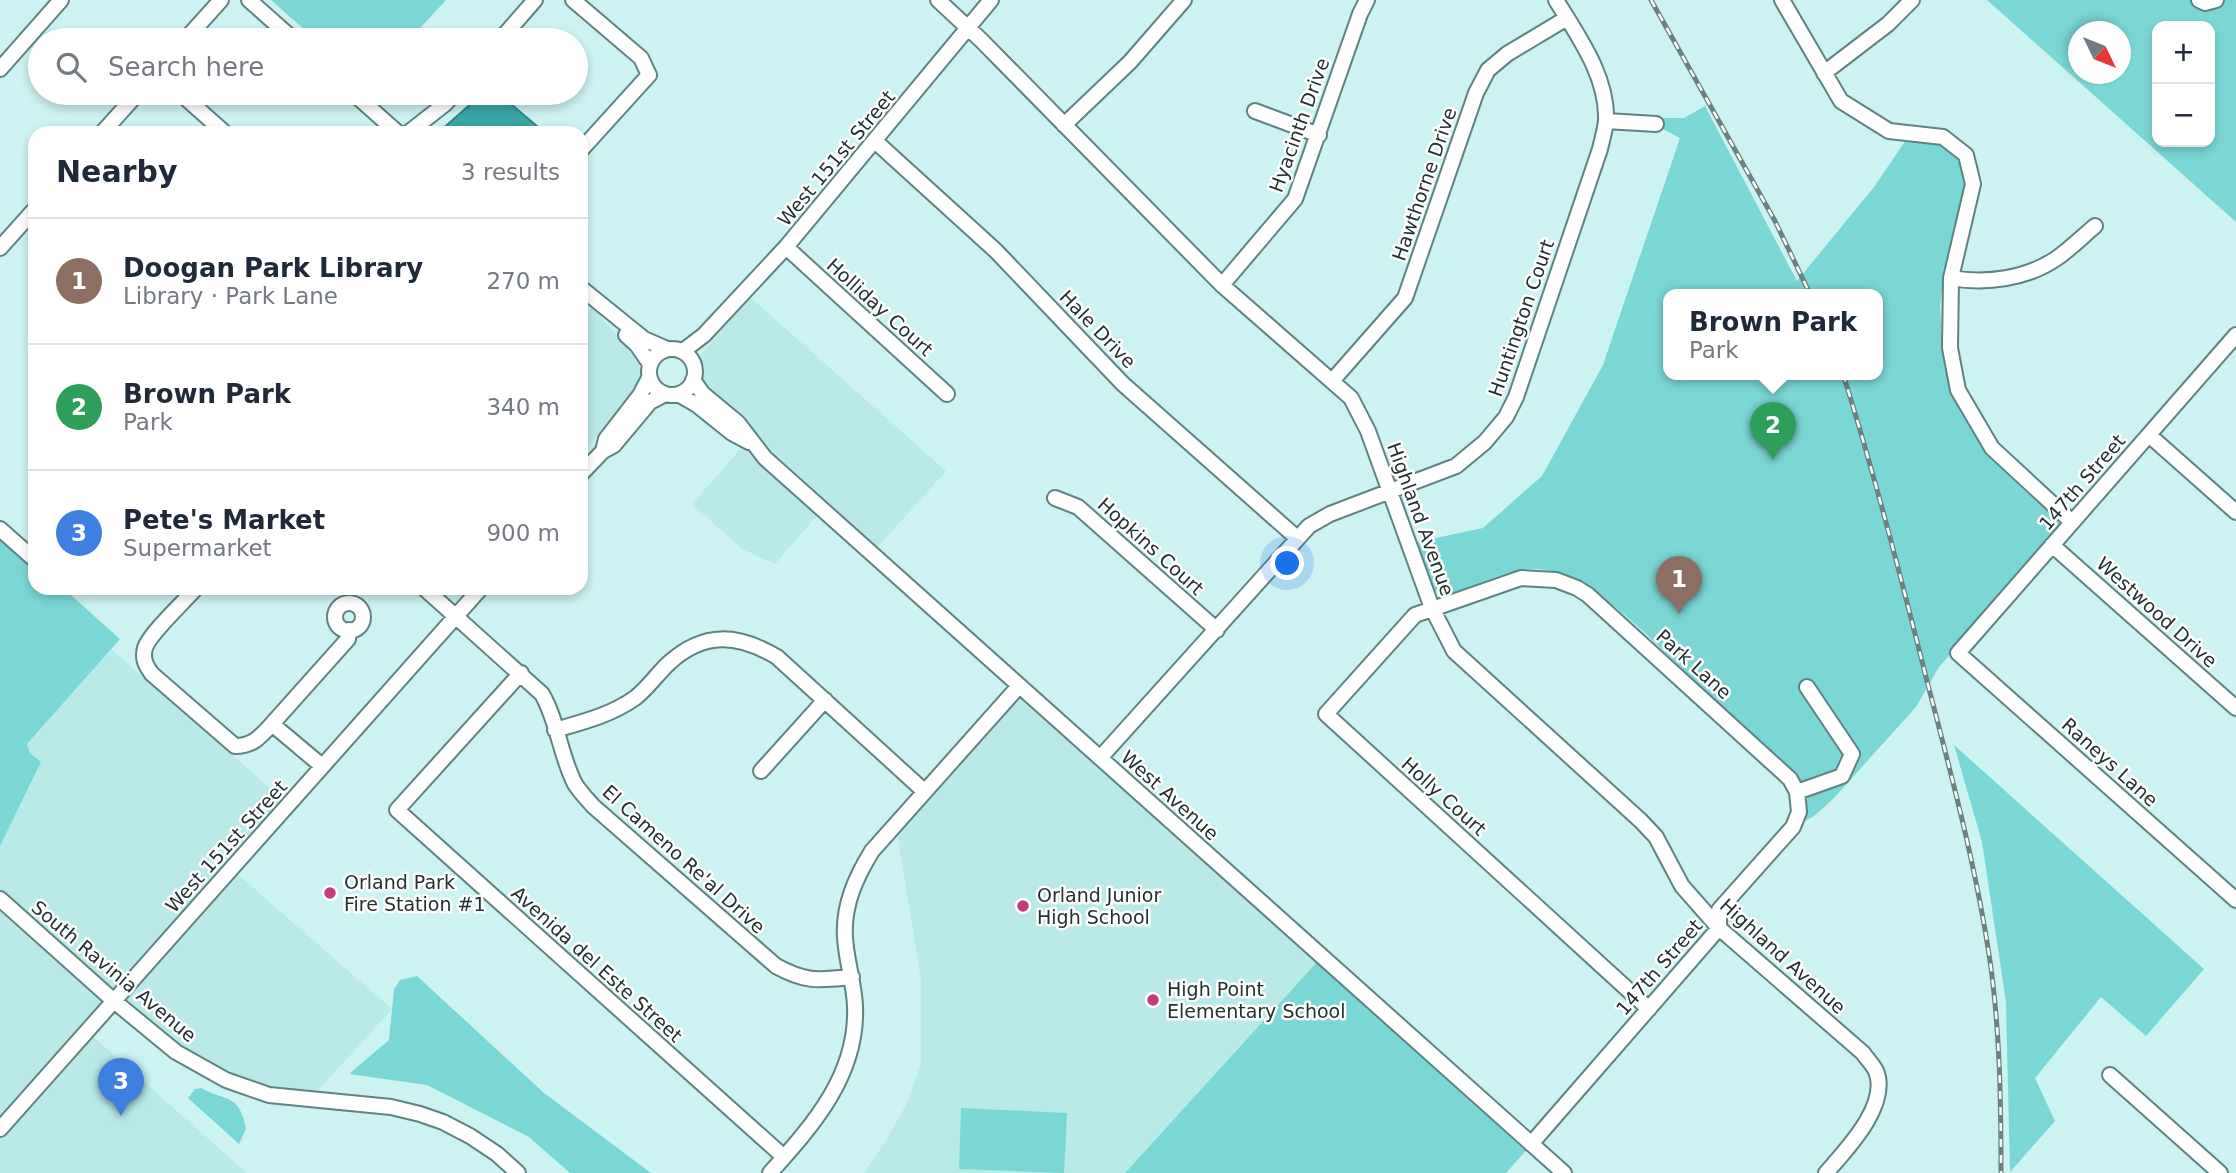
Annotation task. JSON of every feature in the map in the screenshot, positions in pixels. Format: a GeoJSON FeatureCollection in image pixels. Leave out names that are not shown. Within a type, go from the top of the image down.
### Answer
{"type":"FeatureCollection","features":[{"type":"Feature","properties":{"kind":"street"},"geometry":{"type":"LineString","coordinates":[[36,28],[61,0]]}},
{"type":"Feature","properties":{"kind":"street"},"geometry":{"type":"LineString","coordinates":[[196,28],[221,0]]}},
{"type":"Feature","properties":{"kind":"street"},"geometry":{"type":"LineString","coordinates":[[249,0],[280,28]]}},
{"type":"Feature","properties":{"kind":"street"},"geometry":{"type":"LineString","coordinates":[[510,28],[535,0]]}},
{"type":"Feature","properties":{"kind":"street"},"geometry":{"type":"LineString","coordinates":[[573,0],[641,58],[649,75],[588,142]]}},
{"type":"Feature","properties":{"kind":"street","name":"Highland Avenue"},"geometry":{"type":"LineString","coordinates":[[938,0],[1222,285],[1351,398],[1360,413],[1433,608],[1454,651],[1656,837],[1682,886],[1719,928],[1863,1053],[1877,1072],[1877,1094],[1869,1119],[1826,1173]]}},
{"type":"Feature","properties":{"kind":"street","name":"West 151st Street"},"geometry":{"type":"LineString","coordinates":[[682,351],[704,335],[786,247],[991,0]]}},
{"type":"Feature","properties":{"kind":"street"},"geometry":{"type":"LineString","coordinates":[[1064,125],[1130,62],[1184,0]]}},
{"type":"Feature","properties":{"kind":"street","name":"Hyacinth Drive"},"geometry":{"type":"LineString","coordinates":[[1222,285],[1296,199],[1367,0]]}},
{"type":"Feature","properties":{"kind":"street","name":"Huntington Court"},"geometry":{"type":"LineString","coordinates":[[1100,758],[1297,538],[1318,519],[1456,466],[1485,442],[1506,417],[1516,397],[1600,149],[1606,121],[1602,87],[1593,63],[1556,0]]}},
{"type":"Feature","properties":{"kind":"street"},"geometry":{"type":"LineString","coordinates":[[1782,0],[1841,101],[1889,131],[1943,137],[1966,155],[1973,184],[1951,278],[1950,348],[1958,390],[1992,448],[2072,522]]}},
{"type":"Feature","properties":{"kind":"street"},"geometry":{"type":"LineString","coordinates":[[1824,74],[1888,24],[1912,0]]}},
{"type":"Feature","properties":{"kind":"street"},"geometry":{"type":"LineString","coordinates":[[2199,0],[2205,3],[2216,0]]}},
{"type":"Feature","properties":{"kind":"street","name":"Hawthorne Drive"},"geometry":{"type":"LineString","coordinates":[[1332,381],[1405,298],[1476,93],[1488,70],[1507,54],[1567,18]]}},
{"type":"Feature","properties":{"kind":"street"},"geometry":{"type":"LineString","coordinates":[[0,69],[28,37]]}},
{"type":"Feature","properties":{"kind":"street"},"geometry":{"type":"LineString","coordinates":[[108,126],[127,105]]}},
{"type":"Feature","properties":{"kind":"street"},"geometry":{"type":"LineString","coordinates":[[194,105],[217,126]]}},
{"type":"Feature","properties":{"kind":"street"},"geometry":{"type":"LineString","coordinates":[[366,105],[390,126]]}},
{"type":"Feature","properties":{"kind":"street"},"geometry":{"type":"LineString","coordinates":[[417,126],[444,105]]}},
{"type":"Feature","properties":{"kind":"street"},"geometry":{"type":"LineString","coordinates":[[1255,111],[1319,135]]}},
{"type":"Feature","properties":{"kind":"street"},"geometry":{"type":"LineString","coordinates":[[1606,121],[1656,124]]}},
{"type":"Feature","properties":{"kind":"street","name":"Hale Drive"},"geometry":{"type":"LineString","coordinates":[[875,141],[996,251],[1123,384],[1297,538]]}},
{"type":"Feature","properties":{"kind":"street"},"geometry":{"type":"LineString","coordinates":[[0,248],[28,217]]}},
{"type":"Feature","properties":{"kind":"street"},"geometry":{"type":"LineString","coordinates":[[1951,278],[1983,281],[2023,274],[2055,259],[2095,226]]}},
{"type":"Feature","properties":{"kind":"street","name":"Holliday Court"},"geometry":{"type":"LineString","coordinates":[[786,247],[947,394]]}},
{"type":"Feature","properties":{"kind":"street"},"geometry":{"type":"LineString","coordinates":[[588,296],[644,339],[667,349],[682,351],[694,365],[693,380],[684,391],[650,402],[614,445],[603,451],[588,467]]}},
{"type":"Feature","properties":{"kind":"street"},"geometry":{"type":"LineString","coordinates":[[588,298],[637,345],[655,388],[671,394]]}},
{"type":"Feature","properties":{"kind":"street","name":"West 151st Street"},"geometry":{"type":"LineString","coordinates":[[694,365],[704,335]]}},
{"type":"Feature","properties":{"kind":"street","name":"147th Street"},"geometry":{"type":"LineString","coordinates":[[1958,653],[2236,335]]}},
{"type":"Feature","properties":{"kind":"street"},"geometry":{"type":"LineString","coordinates":[[603,451],[606,439],[638,397],[654,357],[667,349]]}},
{"type":"Feature","properties":{"kind":"street","name":"West Avenue"},"geometry":{"type":"LineString","coordinates":[[693,380],[703,394],[738,423],[765,458],[1564,1173]]}},
{"type":"Feature","properties":{"kind":"street","name":"West Avenue"},"geometry":{"type":"LineString","coordinates":[[671,394],[697,405],[732,433],[754,444]]}},
{"type":"Feature","properties":{"kind":"street"},"geometry":{"type":"LineString","coordinates":[[2149,435],[2236,512]]}},
{"type":"Feature","properties":{"kind":"street","name":"Hopkins Court"},"geometry":{"type":"LineString","coordinates":[[1055,498],[1078,507],[1217,630]]}},
{"type":"Feature","properties":{"kind":"street"},"geometry":{"type":"LineString","coordinates":[[0,529],[28,549]]}},
{"type":"Feature","properties":{"kind":"street","name":"Westwood Drive"},"geometry":{"type":"LineString","coordinates":[[2052,545],[2236,708]]}},
{"type":"Feature","properties":{"kind":"street","name":"Park Lane"},"geometry":{"type":"LineString","coordinates":[[1433,608],[1521,578],[1556,580],[1577,588],[1603,608],[1740,732],[1790,779],[1797,792]]}},
{"type":"Feature","properties":{"kind":"street"},"geometry":{"type":"LineString","coordinates":[[190,595],[148,642],[144,655],[145,665],[235,746],[255,742],[348,639],[349,631]]}},
{"type":"Feature","properties":{"kind":"street","name":"El Cameno Re'al Drive"},"geometry":{"type":"LineString","coordinates":[[432,595],[521,673],[547,702],[567,767],[577,788],[593,806],[776,966],[794,976],[813,981],[852,977]]}},
{"type":"Feature","properties":{"kind":"street","name":"West 151st Street"},"geometry":{"type":"LineString","coordinates":[[0,1129],[475,595]]}},
{"type":"Feature","properties":{"kind":"street","name":"Holly Court"},"geometry":{"type":"LineString","coordinates":[[1433,608],[1415,615],[1326,714],[1649,1009]]}},
{"type":"Feature","properties":{"kind":"street"},"geometry":{"type":"LineString","coordinates":[[555,730],[598,718],[619,708],[638,696],[682,652],[699,642],[723,639],[743,641],[759,646],[777,657],[924,791]]}},
{"type":"Feature","properties":{"kind":"street","name":"Raneys Lane"},"geometry":{"type":"LineString","coordinates":[[1958,653],[2236,900]]}},
{"type":"Feature","properties":{"kind":"street","name":"Avenida del Este Street"},"geometry":{"type":"LineString","coordinates":[[521,673],[397,810],[784,1157]]}},
{"type":"Feature","properties":{"kind":"street"},"geometry":{"type":"LineString","coordinates":[[770,1173],[810,1128],[831,1098],[845,1070],[853,1038],[855,1007],[845,937],[849,898],[858,873],[872,851],[1019,686]]}},
{"type":"Feature","properties":{"kind":"street"},"geometry":{"type":"LineString","coordinates":[[1797,792],[1842,776],[1852,754],[1807,687]]}},
{"type":"Feature","properties":{"kind":"street"},"geometry":{"type":"LineString","coordinates":[[761,771],[825,700]]}},
{"type":"Feature","properties":{"kind":"street"},"geometry":{"type":"LineString","coordinates":[[272,724],[322,766]]}},
{"type":"Feature","properties":{"kind":"street","name":"147th Street"},"geometry":{"type":"LineString","coordinates":[[1531,1144],[1719,928],[1719,910],[1793,827],[1799,812],[1797,792]]}},
{"type":"Feature","properties":{"kind":"street","name":"South Ravinia Avenue"},"geometry":{"type":"LineString","coordinates":[[0,899],[114,1001],[176,1052],[226,1080],[269,1095],[391,1107],[420,1114],[470,1136],[497,1154],[518,1173]]}},
{"type":"Feature","properties":{"kind":"street"},"geometry":{"type":"LineString","coordinates":[[2110,1075],[2220,1173]]}},
{"type":"Feature","properties":{"kind":"shaded area"},"geometry":{"type":"Polygon","coordinates":[[[271,0],[446,0],[420,28],[302,28],[271,0]]]}},
{"type":"Feature","properties":{"kind":"shaded area"},"geometry":{"type":"Polygon","coordinates":[[[1987,0],[2236,0],[2236,222],[2081,84],[2131,84],[2131,21],[2068,21],[2068,72],[1987,0]]]}},
{"type":"Feature","properties":{"kind":"shaded area"},"geometry":{"type":"Polygon","coordinates":[[[470,105],[512,105],[537,126],[446,126],[470,105]]]}},
{"type":"Feature","properties":{"kind":"shaded area"},"geometry":{"type":"Polygon","coordinates":[[[1705,106],[1797,281],[1874,187],[1906,140],[1942,144],[1962,159],[1968,184],[1944,275],[1940,306],[1943,353],[1955,397],[1979,442],[2002,467],[2062,519],[2063,523],[1939,667],[1916,707],[1833,799],[1803,822],[1804,794],[1791,769],[1606,600],[1561,574],[1539,569],[1503,574],[1442,597],[1434,589],[1417,542],[1483,528],[1542,476],[1603,365],[1680,138],[1661,128],[1662,118],[1684,118],[1705,106]]]}},
{"type":"Feature","properties":{"kind":"shaded area"},"geometry":{"type":"Polygon","coordinates":[[[750,297],[946,471],[877,548],[694,378],[695,362],[750,297]]]}},
{"type":"Feature","properties":{"kind":"shaded area"},"geometry":{"type":"Polygon","coordinates":[[[592,307],[640,362],[642,377],[588,448],[588,311],[592,307]]]}},
{"type":"Feature","properties":{"kind":"shaded area"},"geometry":{"type":"Polygon","coordinates":[[[745,444],[820,512],[775,564],[742,549],[692,504],[745,444]]]}},
{"type":"Feature","properties":{"kind":"shaded area"},"geometry":{"type":"Polygon","coordinates":[[[0,532],[28,557],[28,595],[71,595],[120,639],[27,744],[30,753],[41,762],[0,846],[0,532]]]}},
{"type":"Feature","properties":{"kind":"shaded area"},"geometry":{"type":"Polygon","coordinates":[[[111,649],[286,802],[115,997],[0,895],[0,846],[41,762],[30,753],[27,744],[111,649]]]}},
{"type":"Feature","properties":{"kind":"shaded area"},"geometry":{"type":"Polygon","coordinates":[[[1015,686],[1317,962],[1125,1173],[863,1173],[886,1141],[907,1103],[921,1064],[921,980],[895,819],[1015,686]]]}},
{"type":"Feature","properties":{"kind":"shaded area"},"geometry":{"type":"Polygon","coordinates":[[[1954,745],[2204,969],[2146,1036],[2101,997],[2035,1078],[2055,1121],[2010,1172],[2006,1002],[1982,842],[1954,745]]]}},
{"type":"Feature","properties":{"kind":"shaded area"},"geometry":{"type":"Polygon","coordinates":[[[235,872],[392,1009],[314,1095],[271,1091],[229,1077],[179,1048],[120,1002],[235,872]]]}},
{"type":"Feature","properties":{"kind":"shaded area"},"geometry":{"type":"Polygon","coordinates":[[[0,903],[110,1002],[0,1119],[0,903]]]}},
{"type":"Feature","properties":{"kind":"shaded area"},"geometry":{"type":"Polygon","coordinates":[[[1317,962],[1529,1147],[1506,1173],[1125,1173],[1317,962]]]}},
{"type":"Feature","properties":{"kind":"shaded area"},"geometry":{"type":"Polygon","coordinates":[[[417,976],[544,1093],[651,1173],[570,1173],[529,1137],[427,1085],[349,1074],[389,1040],[394,989],[400,980],[417,976]]]}},
{"type":"Feature","properties":{"kind":"shaded area"},"geometry":{"type":"Polygon","coordinates":[[[90,1034],[247,1173],[0,1173],[0,1134],[90,1034]]]}},
{"type":"Feature","properties":{"kind":"shaded area"},"geometry":{"type":"Polygon","coordinates":[[[201,1088],[231,1100],[240,1109],[246,1129],[239,1144],[188,1098],[195,1089],[201,1088]]]}},
{"type":"Feature","properties":{"kind":"shaded area"},"geometry":{"type":"Polygon","coordinates":[[[961,1108],[1067,1113],[1064,1173],[959,1169],[961,1108]]]}},
{"type":"Feature","properties":{"kind":"railway"},"geometry":{"type":"LineString","coordinates":[[1651,0],[1775,221],[1808,289]]}},
{"type":"Feature","properties":{"kind":"railway"},"geometry":{"type":"LineString","coordinates":[[1845,380],[1897,565],[1954,785],[1978,890],[1996,1014],[2001,1173]]}},
{"type":"Feature","properties":{"kind":"place","name":"Brown Park"},"geometry":{"type":"Point","coordinates":[1773,460]}},
{"type":"Feature","properties":{"kind":"place","name":"Doogan Park Library"},"geometry":{"type":"Point","coordinates":[1679,614]}},
{"type":"Feature","properties":{"kind":"place","name":"Orland Park Fire Station #1"},"geometry":{"type":"Point","coordinates":[330,893]}},
{"type":"Feature","properties":{"kind":"place","name":"Orland Junior High School"},"geometry":{"type":"Point","coordinates":[1023,906]}},
{"type":"Feature","properties":{"kind":"place","name":"High Point Elementary School"},"geometry":{"type":"Point","coordinates":[1153,1000]}},
{"type":"Feature","properties":{"kind":"place","name":"Pete's Market"},"geometry":{"type":"Point","coordinates":[121,1116]}}]}
